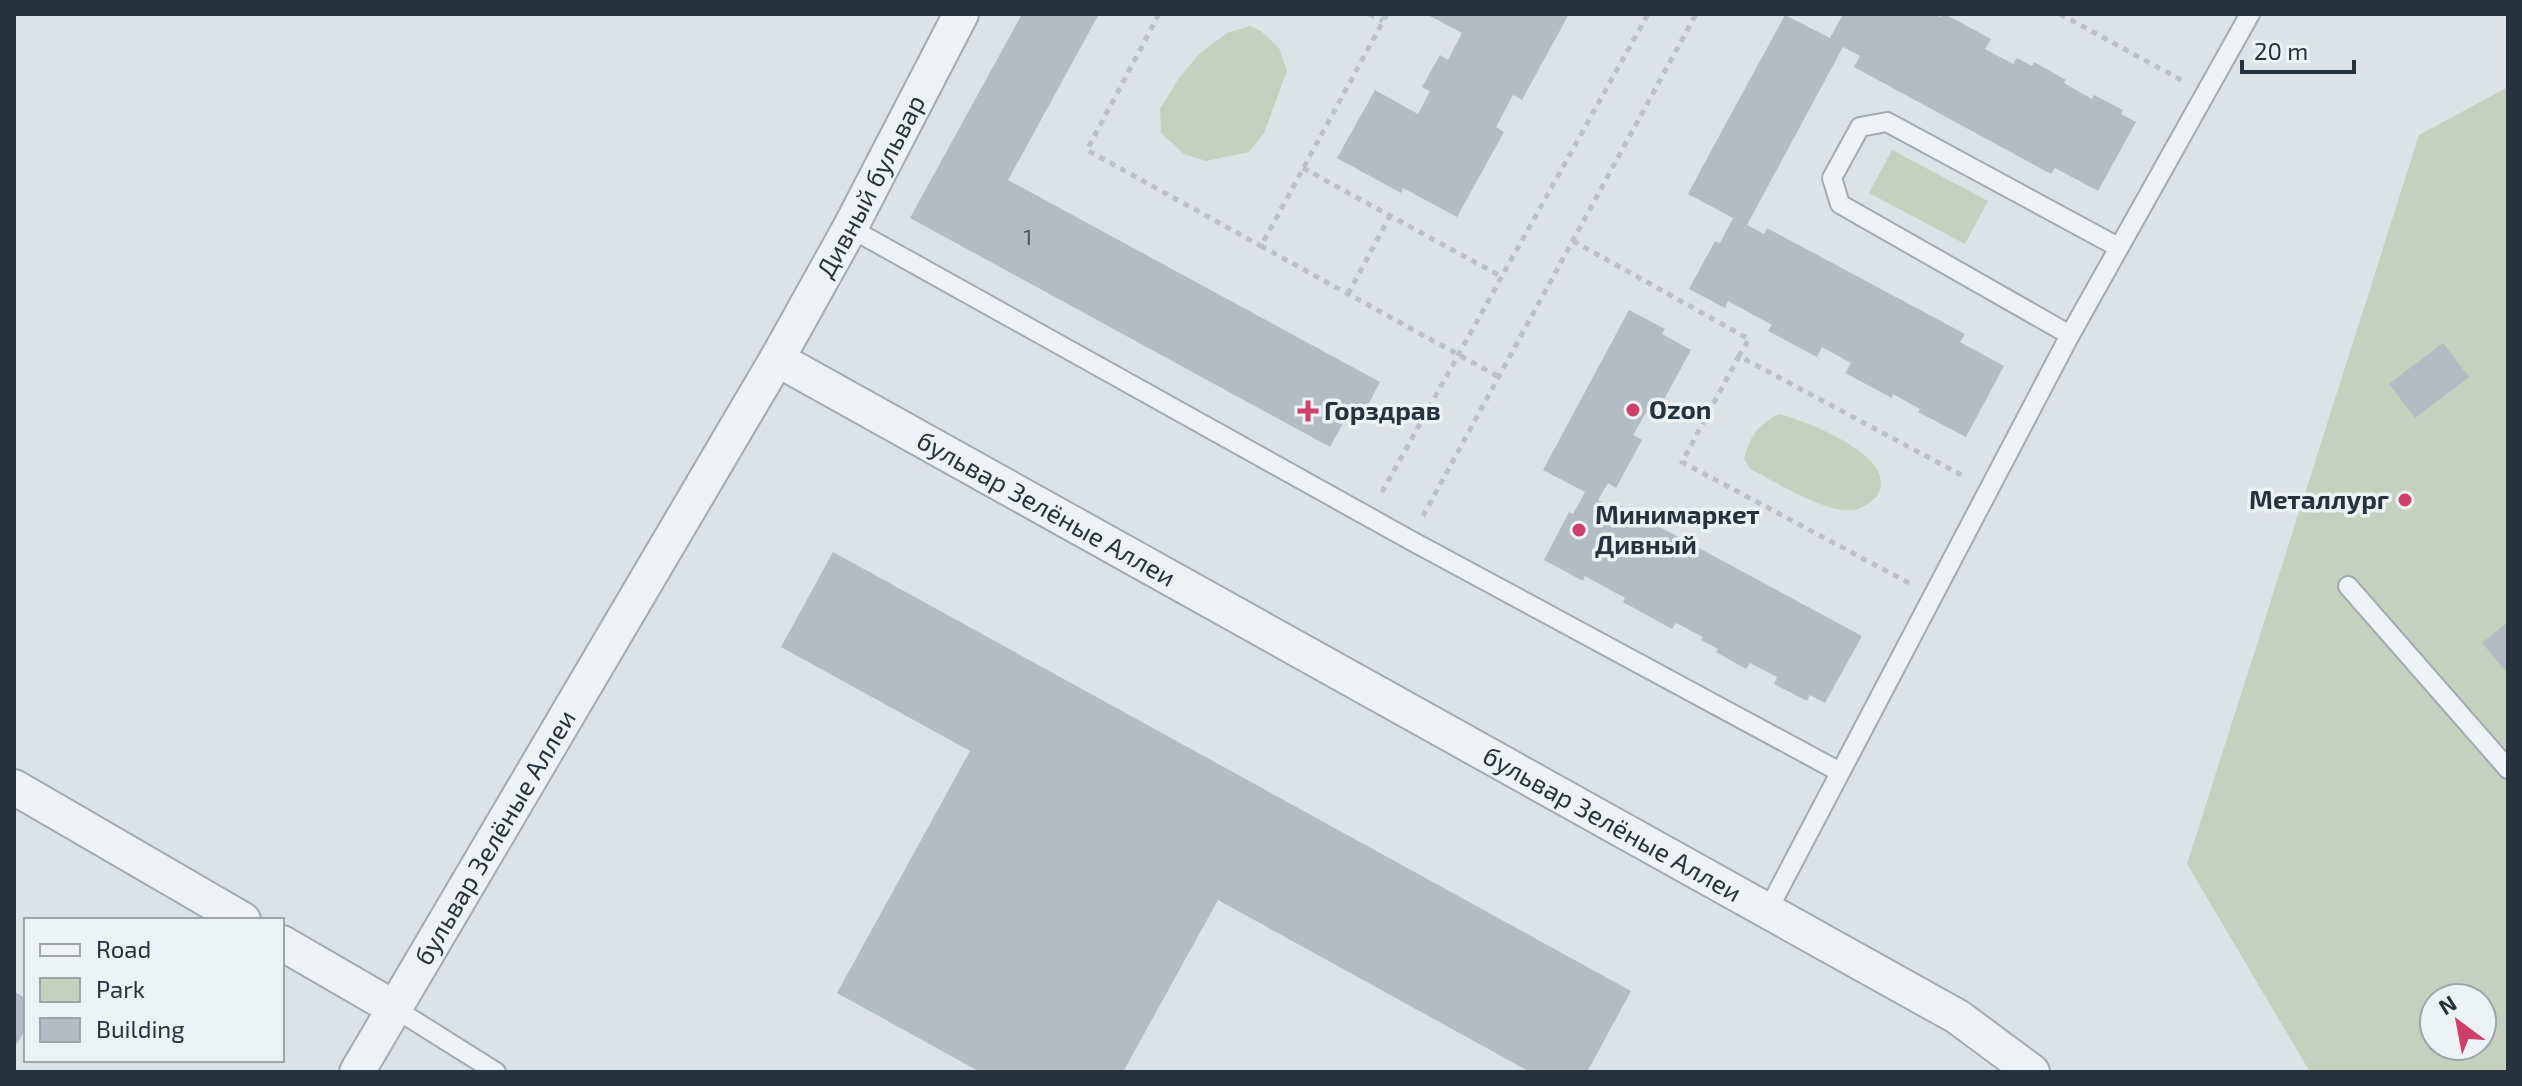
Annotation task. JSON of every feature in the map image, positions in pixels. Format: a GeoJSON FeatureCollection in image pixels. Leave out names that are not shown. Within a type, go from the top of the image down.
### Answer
{"type":"FeatureCollection","features":[{"type":"Feature","properties":{"kind":"street","name":"Дивный бульвар"},"geometry":{"type":"LineString","coordinates":[[777,359],[850,228],[961,14]]}},
{"type":"Feature","properties":{"kind":"street","name":"бульвар Зелёные Аллеи"},"geometry":{"type":"LineString","coordinates":[[357,1072],[777,359],[1958,1017],[2032,1072]]}},
{"type":"Feature","properties":{"kind":"street"},"geometry":{"type":"LineString","coordinates":[[14,787],[240,918]]}},
{"type":"Feature","properties":{"kind":"street"},"geometry":{"type":"LineString","coordinates":[[284,944],[394,1008]]}},
{"type":"Feature","properties":{"kind":"lane"},"geometry":{"type":"LineString","coordinates":[[1768,910],[2070,335],[2250,14]]}},
{"type":"Feature","properties":{"kind":"lane"},"geometry":{"type":"LineString","coordinates":[[2070,335],[1840,204],[1832,178],[1860,127],[1887,122],[2118,247]]}},
{"type":"Feature","properties":{"kind":"lane"},"geometry":{"type":"LineString","coordinates":[[850,228],[1368,517],[1840,772]]}},
{"type":"Feature","properties":{"kind":"lane"},"geometry":{"type":"LineString","coordinates":[[2348,586],[2508,769]]}},
{"type":"Feature","properties":{"kind":"lane"},"geometry":{"type":"LineString","coordinates":[[394,1008],[496,1072]]}},
{"type":"Feature","properties":{"kind":"path"},"geometry":{"type":"LineString","coordinates":[[1159,14],[1087,150],[1499,377]]}},
{"type":"Feature","properties":{"kind":"path"},"geometry":{"type":"LineString","coordinates":[[1369,14],[1383,21]]}},
{"type":"Feature","properties":{"kind":"path"},"geometry":{"type":"LineString","coordinates":[[1261,246],[1387,14]]}},
{"type":"Feature","properties":{"kind":"path"},"geometry":{"type":"LineString","coordinates":[[1368,517],[1648,14]]}},
{"type":"Feature","properties":{"kind":"path"},"geometry":{"type":"LineString","coordinates":[[1410,540],[1696,14]]}},
{"type":"Feature","properties":{"kind":"path"},"geometry":{"type":"LineString","coordinates":[[2060,14],[2205,93]]}},
{"type":"Feature","properties":{"kind":"path"},"geometry":{"type":"LineString","coordinates":[[1303,168],[1502,277]]}},
{"type":"Feature","properties":{"kind":"path"},"geometry":{"type":"LineString","coordinates":[[1348,294],[1390,216]]}},
{"type":"Feature","properties":{"kind":"path"},"geometry":{"type":"LineString","coordinates":[[1573,241],[1749,339],[1682,462],[1931,595]]}},
{"type":"Feature","properties":{"kind":"path"},"geometry":{"type":"LineString","coordinates":[[1739,356],[1988,489]]}},
{"type":"Feature","properties":{"kind":"green space"},"geometry":{"type":"Polygon","coordinates":[[[1250,26],[1261,31],[1279,48],[1287,71],[1264,133],[1249,152],[1206,161],[1184,154],[1161,133],[1160,109],[1179,78],[1199,54],[1227,33],[1250,26]]]}},
{"type":"Feature","properties":{"kind":"green space","name":"Металлург"},"geometry":{"type":"Polygon","coordinates":[[[2508,87],[2508,1072],[2310,1072],[2187,864],[2419,135],[2508,87]]]}},
{"type":"Feature","properties":{"kind":"green space"},"geometry":{"type":"Polygon","coordinates":[[[1892,150],[1988,201],[1965,244],[1869,193],[1892,150]]]}},
{"type":"Feature","properties":{"kind":"green space"},"geometry":{"type":"Polygon","coordinates":[[[1779,414],[1828,432],[1863,454],[1875,466],[1881,480],[1876,497],[1860,508],[1842,510],[1801,496],[1750,469],[1744,459],[1752,437],[1760,427],[1779,414]]]}},
{"type":"Feature","properties":{"kind":"building"},"geometry":{"type":"Polygon","coordinates":[[[1022,14],[1099,14],[1008,180],[1380,382],[1359,422],[1347,416],[1330,447],[910,218],[1022,14]]]}},
{"type":"Feature","properties":{"kind":"building"},"geometry":{"type":"Polygon","coordinates":[[[1426,14],[1569,14],[1522,100],[1513,95],[1496,127],[1504,132],[1457,217],[1403,188],[1401,193],[1337,158],[1375,90],[1418,114],[1430,91],[1422,87],[1440,55],[1448,60],[1462,33],[1426,14]]]}},
{"type":"Feature","properties":{"kind":"building"},"geometry":{"type":"Polygon","coordinates":[[[1838,14],[1935,14],[1940,17],[1945,14],[1991,39],[1985,49],[2013,64],[2017,58],[2032,66],[2034,62],[2092,99],[2094,95],[2123,110],[2121,114],[2136,122],[2098,191],[2055,168],[2051,174],[1854,67],[1860,56],[1843,47],[1747,225],[1764,234],[1767,228],[1965,334],[1960,342],[2004,366],[1966,437],[1918,412],[1920,409],[1893,394],[1892,398],[1845,373],[1851,363],[1822,347],[1817,357],[1768,331],[1772,325],[1728,301],[1725,308],[1689,289],[1715,241],[1720,243],[1733,218],[1688,194],[1712,149],[1785,15],[1830,38],[1842,16],[1838,14]]]}},
{"type":"Feature","properties":{"kind":"building"},"geometry":{"type":"Polygon","coordinates":[[[1629,310],[1665,329],[1662,334],[1691,350],[1656,414],[1648,410],[1633,435],[1642,440],[1616,488],[1608,483],[1598,500],[1616,509],[1619,505],[1862,636],[1825,703],[1810,695],[1807,701],[1774,684],[1777,677],[1750,663],[1746,669],[1716,652],[1718,649],[1701,640],[1703,637],[1676,623],[1672,629],[1623,602],[1625,598],[1585,576],[1583,581],[1544,560],[1569,512],[1573,514],[1585,492],[1543,470],[1629,310]]]}},
{"type":"Feature","properties":{"kind":"building"},"geometry":{"type":"Polygon","coordinates":[[[2443,343],[2469,377],[2415,418],[2389,384],[2443,343]]]}},
{"type":"Feature","properties":{"kind":"building"},"geometry":{"type":"Polygon","coordinates":[[[833,552],[1631,991],[1587,1072],[1530,1072],[1218,900],[1123,1072],[980,1072],[837,993],[970,751],[781,647],[833,552]]]}},
{"type":"Feature","properties":{"kind":"building"},"geometry":{"type":"Polygon","coordinates":[[[2508,622],[2508,674],[2482,643],[2508,622]]]}},
{"type":"Feature","properties":{"kind":"building"},"geometry":{"type":"Polygon","coordinates":[[[14,991],[24,998],[24,1032],[14,1048],[14,991]]]}},
{"type":"Feature","properties":{"kind":"place","name":"Ozon"},"geometry":{"type":"Point","coordinates":[1633,410]}},
{"type":"Feature","properties":{"kind":"place","name":"Горздрав"},"geometry":{"type":"Point","coordinates":[1308,411]}},
{"type":"Feature","properties":{"kind":"place","name":"Металлург"},"geometry":{"type":"Point","coordinates":[2405,500]}},
{"type":"Feature","properties":{"kind":"place","name":"Минимаркет Дивный"},"geometry":{"type":"Point","coordinates":[1579,530]}}]}
